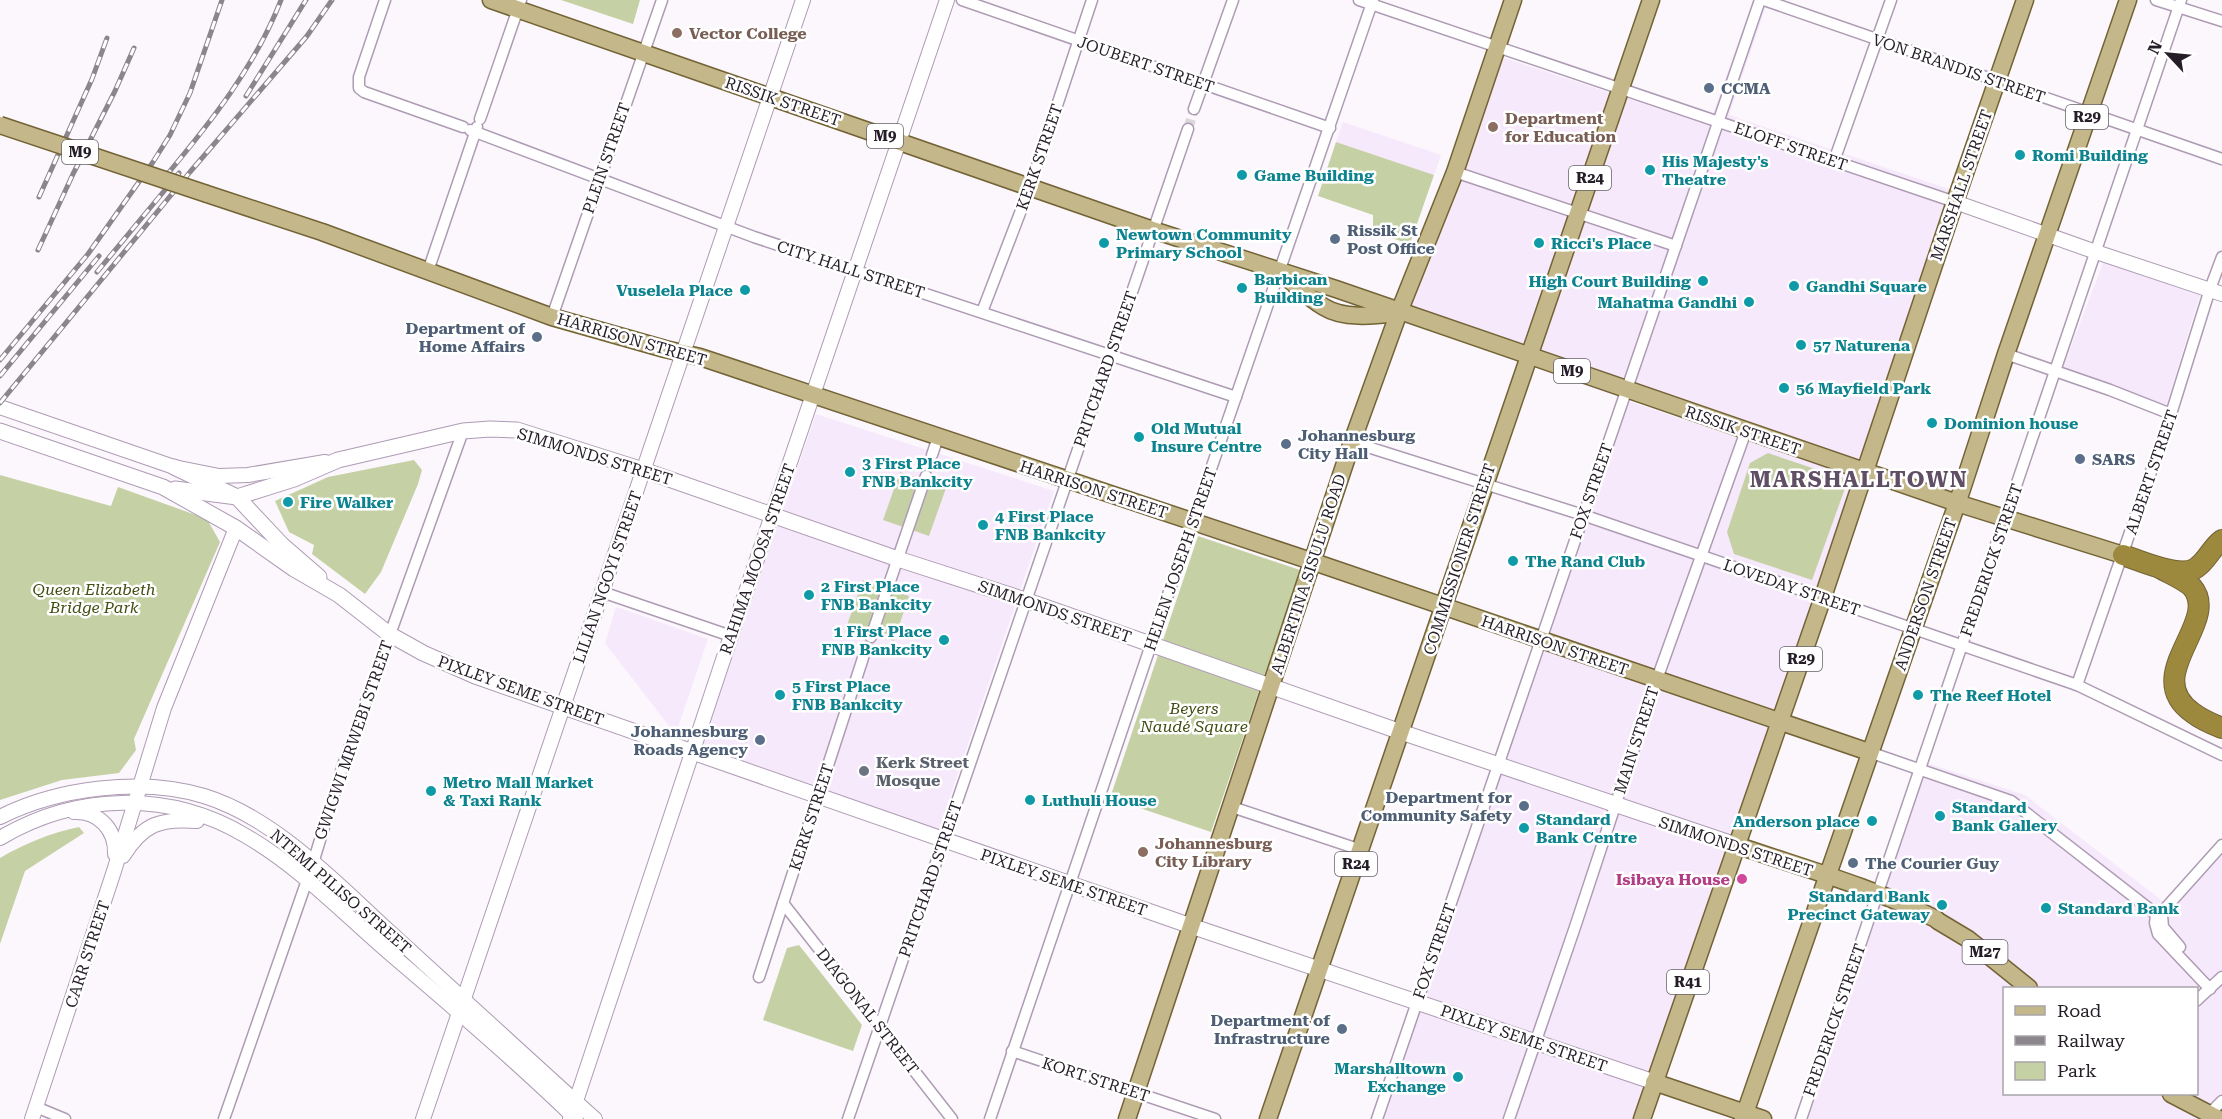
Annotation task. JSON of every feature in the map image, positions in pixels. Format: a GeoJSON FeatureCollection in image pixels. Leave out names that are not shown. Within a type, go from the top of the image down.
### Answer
{"type":"FeatureCollection","features":[{"type":"Feature","properties":{"kind":"highway"},"geometry":{"type":"LineString","coordinates":[[2123,555],[2160,568],[2183,572],[2195,569],[2222,540]]}},
{"type":"Feature","properties":{"kind":"highway"},"geometry":{"type":"LineString","coordinates":[[2160,568],[2192,587],[2201,603],[2199,624],[2178,666],[2175,677],[2181,701],[2191,713],[2222,728]]}},
{"type":"Feature","properties":{"kind":"main road","name":"RISSIK STREET"},"geometry":{"type":"LineString","coordinates":[[491,0],[519,4],[770,97],[1153,230],[1336,289],[1957,503],[2123,555]]}},
{"type":"Feature","properties":{"kind":"main road","name":"ALBERTINA SISULU ROAD"},"geometry":{"type":"LineString","coordinates":[[1127,1119],[1352,442],[1399,312],[1455,172],[1513,0]]}},
{"type":"Feature","properties":{"kind":"main road","name":"COMMISSIONER STREET"},"geometry":{"type":"LineString","coordinates":[[1268,1119],[1651,0]]}},
{"type":"Feature","properties":{"kind":"main road","name":"MARSHALL STREET"},"geometry":{"type":"LineString","coordinates":[[1642,1119],[1778,721],[1823,597],[2025,0]]}},
{"type":"Feature","properties":{"kind":"main road","name":"ANDERSON STREET"},"geometry":{"type":"LineString","coordinates":[[1744,1116],[1957,503],[2128,0]]}},
{"type":"Feature","properties":{"kind":"main road","name":"HARRISON STREET"},"geometry":{"type":"LineString","coordinates":[[0,125],[322,232],[552,317],[684,353],[813,394],[1869,752]]}},
{"type":"Feature","properties":{"kind":"main road","name":"SIMMONDS STREET"},"geometry":{"type":"LineString","coordinates":[[163,487],[237,497],[294,479],[338,460],[463,431],[517,430],[644,470],[1615,806],[1877,893],[1937,920],[1968,939],[2028,987]]}},
{"type":"Feature","properties":{"kind":"main road","name":"M27"},"geometry":{"type":"LineString","coordinates":[[0,431],[163,487],[236,528],[294,569],[339,595],[389,634]]}},
{"type":"Feature","properties":{"kind":"main road"},"geometry":{"type":"LineString","coordinates":[[174,466],[237,497],[282,545],[339,595]]}},
{"type":"Feature","properties":{"kind":"main road","name":"PIXLEY SEME STREET"},"geometry":{"type":"LineString","coordinates":[[389,634],[423,653],[475,676],[563,708],[693,751],[1191,926],[1654,1082],[1744,1116]]}},
{"type":"Feature","properties":{"kind":"main road"},"geometry":{"type":"LineString","coordinates":[[2173,1095],[2214,1117]]}},
{"type":"Feature","properties":{"kind":"main road","name":"M27"},"geometry":{"type":"LineString","coordinates":[[1744,1116],[1763,1119]]}},
{"type":"Feature","properties":{"kind":"street","name":"CITY HALL STREET"},"geometry":{"type":"LineString","coordinates":[[385,0],[359,77],[359,88],[363,92],[473,127],[726,227],[1236,397]]}},
{"type":"Feature","properties":{"kind":"street","name":"PLEIN STREET"},"geometry":{"type":"LineString","coordinates":[[552,317],[662,0]]}},
{"type":"Feature","properties":{"kind":"street","name":"LILIAN NGOYI STREET"},"geometry":{"type":"LineString","coordinates":[[423,1119],[803,0]]}},
{"type":"Feature","properties":{"kind":"street","name":"RAHIMA MOOSA STREET"},"geometry":{"type":"LineString","coordinates":[[573,1114],[731,636],[947,0]]}},
{"type":"Feature","properties":{"kind":"street","name":"JOUBERT STREET"},"geometry":{"type":"LineString","coordinates":[[962,0],[1330,128]]}},
{"type":"Feature","properties":{"kind":"street","name":"KERK STREET"},"geometry":{"type":"LineString","coordinates":[[982,312],[1030,187],[1092,0]]}},
{"type":"Feature","properties":{"kind":"street"},"geometry":{"type":"LineString","coordinates":[[1194,109],[1233,0]]}},
{"type":"Feature","properties":{"kind":"street","name":"ELOFF STREET"},"geometry":{"type":"LineString","coordinates":[[1359,0],[1372,2],[2096,252],[2216,291]]}},
{"type":"Feature","properties":{"kind":"street","name":"VON BRANDIS STREET"},"geometry":{"type":"LineString","coordinates":[[1762,0],[2222,159]]}},
{"type":"Feature","properties":{"kind":"street","name":"FOX STREET"},"geometry":{"type":"LineString","coordinates":[[1378,1117],[1718,120],[1762,0]]}},
{"type":"Feature","properties":{"kind":"street"},"geometry":{"type":"LineString","coordinates":[[1834,161],[1891,0]]}},
{"type":"Feature","properties":{"kind":"street"},"geometry":{"type":"LineString","coordinates":[[2156,0],[2180,4],[2222,21]]}},
{"type":"Feature","properties":{"kind":"street","name":"HELEN JOSEPH STREET"},"geometry":{"type":"LineString","coordinates":[[990,1119],[1372,2]]}},
{"type":"Feature","properties":{"kind":"street"},"geometry":{"type":"LineString","coordinates":[[428,271],[473,127],[519,4]]}},
{"type":"Feature","properties":{"kind":"street","name":"FREDERICK STREET"},"geometry":{"type":"LineString","coordinates":[[1801,1119],[2180,4]]}},
{"type":"Feature","properties":{"kind":"street","name":"PRITCHARD STREET"},"geometry":{"type":"LineString","coordinates":[[848,1119],[1188,129]]}},
{"type":"Feature","properties":{"kind":"street"},"geometry":{"type":"LineString","coordinates":[[1455,172],[1676,246]]}},
{"type":"Feature","properties":{"kind":"street","name":"ALBERT STREET"},"geometry":{"type":"LineString","coordinates":[[2077,685],[2216,291],[2222,257]]}},
{"type":"Feature","properties":{"kind":"street"},"geometry":{"type":"LineString","coordinates":[[2006,354],[2171,414]]}},
{"type":"Feature","properties":{"kind":"street"},"geometry":{"type":"LineString","coordinates":[[0,407],[139,455],[219,476],[239,476],[338,460]]}},
{"type":"Feature","properties":{"kind":"street","name":"GWIGWI MRWEBI STREET"},"geometry":{"type":"LineString","coordinates":[[224,1119],[313,862],[342,768],[463,431]]}},
{"type":"Feature","properties":{"kind":"street","name":"MAIN STREET"},"geometry":{"type":"LineString","coordinates":[[1509,1119],[1657,679],[1746,431]]}},
{"type":"Feature","properties":{"kind":"street"},"geometry":{"type":"LineString","coordinates":[[932,455],[938,437]]}},
{"type":"Feature","properties":{"kind":"street","name":"LOVEDAY STREET"},"geometry":{"type":"LineString","coordinates":[[1352,442],[1583,515],[2077,685],[2222,755]]}},
{"type":"Feature","properties":{"kind":"street"},"geometry":{"type":"LineString","coordinates":[[871,637],[926,476]]}},
{"type":"Feature","properties":{"kind":"street","name":"CARR STREET"},"geometry":{"type":"LineString","coordinates":[[34,1113],[114,871],[164,708],[236,528]]}},
{"type":"Feature","properties":{"kind":"street"},"geometry":{"type":"LineString","coordinates":[[602,592],[731,636]]}},
{"type":"Feature","properties":{"kind":"street","name":"KERK STREET"},"geometry":{"type":"LineString","coordinates":[[759,977],[863,658]]}},
{"type":"Feature","properties":{"kind":"street","name":"HARRISON STREET"},"geometry":{"type":"LineString","coordinates":[[1869,752],[2011,801],[2160,915]]}},
{"type":"Feature","properties":{"kind":"street","name":"NTEMI PILISO STREET"},"geometry":{"type":"LineString","coordinates":[[0,817],[16,808],[56,796],[113,788],[162,788],[183,791],[205,796],[237,809],[259,821],[313,862],[464,999],[573,1114]]}},
{"type":"Feature","properties":{"kind":"street","name":"NTEMI PILISO STREET"},"geometry":{"type":"LineString","coordinates":[[0,838],[24,824],[53,813],[86,806],[134,801],[162,805],[214,822],[246,836],[307,879],[573,1114],[595,1119]]}},
{"type":"Feature","properties":{"kind":"street"},"geometry":{"type":"LineString","coordinates":[[1232,807],[1361,850]]}},
{"type":"Feature","properties":{"kind":"street"},"geometry":{"type":"LineString","coordinates":[[53,813],[90,814],[106,825],[116,842],[114,871]]}},
{"type":"Feature","properties":{"kind":"street"},"geometry":{"type":"LineString","coordinates":[[114,871],[136,838],[159,822],[180,819],[214,822]]}},
{"type":"Feature","properties":{"kind":"street"},"geometry":{"type":"LineString","coordinates":[[2198,999],[2216,983],[2158,934],[2155,923],[2222,845]]}},
{"type":"Feature","properties":{"kind":"street","name":"DIAGONAL STREET"},"geometry":{"type":"LineString","coordinates":[[783,903],[952,1119]]}},
{"type":"Feature","properties":{"kind":"street","name":"KORT STREET"},"geometry":{"type":"LineString","coordinates":[[1012,1051],[1215,1119]]}},
{"type":"Feature","properties":{"kind":"street"},"geometry":{"type":"LineString","coordinates":[[2214,1117],[2222,1101]]}},
{"type":"Feature","properties":{"kind":"street"},"geometry":{"type":"LineString","coordinates":[[34,1113],[65,1119]]}},
{"type":"Feature","properties":{"kind":"street"},"geometry":{"type":"LineString","coordinates":[[1378,1117],[1390,1119]]}},
{"type":"Feature","properties":{"kind":"shaded area"},"geometry":{"type":"Polygon","coordinates":[[[1753,0],[1768,0],[1729,115],[1952,190],[1857,474],[1401,321],[1492,54],[1709,125],[1753,0]]]}},
{"type":"Feature","properties":{"kind":"shaded area"},"geometry":{"type":"Polygon","coordinates":[[[1343,122],[1441,155],[1434,175],[1336,142],[1343,122]]]}},
{"type":"Feature","properties":{"kind":"shaded area"},"geometry":{"type":"Polygon","coordinates":[[[2104,260],[2201,292],[2166,406],[2110,390],[2099,382],[2063,368],[2104,260]]]}},
{"type":"Feature","properties":{"kind":"shaded area"},"geometry":{"type":"Polygon","coordinates":[[[1628,401],[1856,477],[1634,1119],[1382,1119],[1628,401]]]}},
{"type":"Feature","properties":{"kind":"shaded area"},"geometry":{"type":"Polygon","coordinates":[[[816,414],[1054,491],[938,832],[701,748],[816,414]]]}},
{"type":"Feature","properties":{"kind":"shaded area"},"geometry":{"type":"Polygon","coordinates":[[[616,607],[708,639],[677,730],[673,731],[605,643],[616,607]]]}},
{"type":"Feature","properties":{"kind":"shaded area"},"geometry":{"type":"Polygon","coordinates":[[[1927,763],[2025,795],[2173,909],[2222,855],[2222,1103],[2217,1108],[2222,1111],[2222,1119],[1804,1119],[1927,763]]]}},
{"type":"Feature","properties":{"kind":"green space"},"geometry":{"type":"Polygon","coordinates":[[[561,0],[640,0],[633,24],[561,0]]]}},
{"type":"Feature","properties":{"kind":"green space"},"geometry":{"type":"Polygon","coordinates":[[[1336,142],[1434,175],[1410,244],[1373,232],[1373,215],[1318,196],[1336,142]]]}},
{"type":"Feature","properties":{"kind":"green space"},"geometry":{"type":"Polygon","coordinates":[[[1768,453],[1848,480],[1812,580],[1734,554],[1727,532],[1750,463],[1768,453]]]}},
{"type":"Feature","properties":{"kind":"green space"},"geometry":{"type":"Polygon","coordinates":[[[414,460],[422,470],[418,484],[381,572],[365,594],[312,554],[314,545],[289,532],[275,501],[328,477],[414,460]]]}},
{"type":"Feature","properties":{"kind":"green space"},"geometry":{"type":"Polygon","coordinates":[[[900,472],[946,488],[929,536],[883,520],[900,472]]]}},
{"type":"Feature","properties":{"kind":"green space","name":"Queen Elizabeth Bridge Park"},"geometry":{"type":"Polygon","coordinates":[[[0,475],[111,506],[118,487],[207,519],[220,542],[134,739],[136,750],[119,773],[62,780],[0,800],[0,475]]]}},
{"type":"Feature","properties":{"kind":"green space","name":"Beyers Naudé Square"},"geometry":{"type":"Polygon","coordinates":[[[1198,536],[1300,570],[1211,832],[1110,798],[1198,536]]]}},
{"type":"Feature","properties":{"kind":"green space"},"geometry":{"type":"Polygon","coordinates":[[[863,580],[909,596],[894,641],[847,625],[863,580]]]}},
{"type":"Feature","properties":{"kind":"green space"},"geometry":{"type":"Polygon","coordinates":[[[79,827],[84,833],[25,871],[0,944],[0,858],[38,839],[79,827]]]}},
{"type":"Feature","properties":{"kind":"green space"},"geometry":{"type":"Polygon","coordinates":[[[799,945],[862,1025],[853,1051],[763,1020],[787,948],[799,945]]]}},
{"type":"Feature","properties":{"kind":"tunnel"},"geometry":{"type":"LineString","coordinates":[[1188,129],[1194,109]]}},
{"type":"Feature","properties":{"kind":"tunnel"},"geometry":{"type":"LineString","coordinates":[[926,476],[932,455]]}},
{"type":"Feature","properties":{"kind":"tunnel"},"geometry":{"type":"LineString","coordinates":[[863,658],[871,637]]}},
{"type":"Feature","properties":{"kind":"railway"},"geometry":{"type":"LineString","coordinates":[[0,360],[88,254],[170,135],[190,93],[222,0]]}},
{"type":"Feature","properties":{"kind":"railway"},"geometry":{"type":"LineString","coordinates":[[165,177],[215,115],[245,71],[281,0]]}},
{"type":"Feature","properties":{"kind":"railway"},"geometry":{"type":"LineString","coordinates":[[246,96],[306,0]]}},
{"type":"Feature","properties":{"kind":"railway"},"geometry":{"type":"LineString","coordinates":[[0,403],[190,172],[307,36],[332,0]]}},
{"type":"Feature","properties":{"kind":"railway"},"geometry":{"type":"LineString","coordinates":[[39,197],[92,79],[107,38]]}},
{"type":"Feature","properties":{"kind":"railway"},"geometry":{"type":"LineString","coordinates":[[38,250],[134,48]]}},
{"type":"Feature","properties":{"kind":"railway"},"geometry":{"type":"LineString","coordinates":[[97,272],[179,173]]}},
{"type":"Feature","properties":{"kind":"railway"},"geometry":{"type":"LineString","coordinates":[[0,376],[99,256]]}},
{"type":"Feature","properties":{"kind":"place","name":"Vector College"},"geometry":{"type":"Point","coordinates":[677,33]}},
{"type":"Feature","properties":{"kind":"place","name":"CCMA"},"geometry":{"type":"Point","coordinates":[1709,88]}},
{"type":"Feature","properties":{"kind":"place","name":"Department for Education"},"geometry":{"type":"Point","coordinates":[1493,127]}},
{"type":"Feature","properties":{"kind":"place","name":"Romi Building"},"geometry":{"type":"Point","coordinates":[2020,155]}},
{"type":"Feature","properties":{"kind":"place","name":"His Majesty's Theatre"},"geometry":{"type":"Point","coordinates":[1650,170]}},
{"type":"Feature","properties":{"kind":"place","name":"Game Building"},"geometry":{"type":"Point","coordinates":[1242,175]}},
{"type":"Feature","properties":{"kind":"place","name":"Rissik St Post Office"},"geometry":{"type":"Point","coordinates":[1335,239]}},
{"type":"Feature","properties":{"kind":"place","name":"Newtown Community Primary School"},"geometry":{"type":"Point","coordinates":[1104,243]}},
{"type":"Feature","properties":{"kind":"place","name":"Ricci's Place"},"geometry":{"type":"Point","coordinates":[1539,243]}},
{"type":"Feature","properties":{"kind":"place","name":"High Court Building"},"geometry":{"type":"Point","coordinates":[1703,281]}},
{"type":"Feature","properties":{"kind":"place","name":"Gandhi Square"},"geometry":{"type":"Point","coordinates":[1794,286]}},
{"type":"Feature","properties":{"kind":"place","name":"Barbican Building"},"geometry":{"type":"Point","coordinates":[1242,288]}},
{"type":"Feature","properties":{"kind":"place","name":"Vuselela Place"},"geometry":{"type":"Point","coordinates":[745,290]}},
{"type":"Feature","properties":{"kind":"place","name":"Mahatma Gandhi"},"geometry":{"type":"Point","coordinates":[1749,302]}},
{"type":"Feature","properties":{"kind":"place","name":"Department of Home Affairs"},"geometry":{"type":"Point","coordinates":[537,337]}},
{"type":"Feature","properties":{"kind":"place","name":"57 Naturena"},"geometry":{"type":"Point","coordinates":[1801,345]}},
{"type":"Feature","properties":{"kind":"place","name":"56 Mayfield Park"},"geometry":{"type":"Point","coordinates":[1784,388]}},
{"type":"Feature","properties":{"kind":"place","name":"Dominion house"},"geometry":{"type":"Point","coordinates":[1932,423]}},
{"type":"Feature","properties":{"kind":"place","name":"Old Mutual Insure Centre"},"geometry":{"type":"Point","coordinates":[1139,437]}},
{"type":"Feature","properties":{"kind":"place","name":"Johannesburg City Hall"},"geometry":{"type":"Point","coordinates":[1286,444]}},
{"type":"Feature","properties":{"kind":"place","name":"SARS"},"geometry":{"type":"Point","coordinates":[2080,459]}},
{"type":"Feature","properties":{"kind":"place","name":"3 First Place FNB Bankcity"},"geometry":{"type":"Point","coordinates":[850,472]}},
{"type":"Feature","properties":{"kind":"place","name":"Fire Walker"},"geometry":{"type":"Point","coordinates":[288,502]}},
{"type":"Feature","properties":{"kind":"place","name":"4 First Place FNB Bankcity"},"geometry":{"type":"Point","coordinates":[983,525]}},
{"type":"Feature","properties":{"kind":"place","name":"The Rand Club"},"geometry":{"type":"Point","coordinates":[1513,561]}},
{"type":"Feature","properties":{"kind":"place","name":"2 First Place FNB Bankcity"},"geometry":{"type":"Point","coordinates":[809,595]}},
{"type":"Feature","properties":{"kind":"place","name":"1 First Place FNB Bankcity"},"geometry":{"type":"Point","coordinates":[944,640]}},
{"type":"Feature","properties":{"kind":"place","name":"5 First Place FNB Bankcity"},"geometry":{"type":"Point","coordinates":[780,695]}},
{"type":"Feature","properties":{"kind":"place","name":"The Reef Hotel"},"geometry":{"type":"Point","coordinates":[1918,695]}},
{"type":"Feature","properties":{"kind":"place","name":"Johannesburg Roads Agency"},"geometry":{"type":"Point","coordinates":[760,740]}},
{"type":"Feature","properties":{"kind":"place","name":"Kerk Street Mosque"},"geometry":{"type":"Point","coordinates":[864,771]}},
{"type":"Feature","properties":{"kind":"place","name":"Metro Mall Market & Taxi Rank"},"geometry":{"type":"Point","coordinates":[431,791]}},
{"type":"Feature","properties":{"kind":"place","name":"Luthuli House"},"geometry":{"type":"Point","coordinates":[1030,800]}},
{"type":"Feature","properties":{"kind":"place","name":"Department for Community Safety"},"geometry":{"type":"Point","coordinates":[1524,806]}},
{"type":"Feature","properties":{"kind":"place","name":"Standard Bank Gallery"},"geometry":{"type":"Point","coordinates":[1940,816]}},
{"type":"Feature","properties":{"kind":"place","name":"Anderson place"},"geometry":{"type":"Point","coordinates":[1872,821]}},
{"type":"Feature","properties":{"kind":"place","name":"Standard Bank Centre"},"geometry":{"type":"Point","coordinates":[1524,828]}},
{"type":"Feature","properties":{"kind":"place","name":"Johannesburg City Library"},"geometry":{"type":"Point","coordinates":[1143,852]}},
{"type":"Feature","properties":{"kind":"place","name":"The Courier Guy"},"geometry":{"type":"Point","coordinates":[1853,863]}},
{"type":"Feature","properties":{"kind":"place","name":"Isibaya House"},"geometry":{"type":"Point","coordinates":[1742,879]}},
{"type":"Feature","properties":{"kind":"place","name":"Standard Bank Precinct Gateway"},"geometry":{"type":"Point","coordinates":[1942,905]}},
{"type":"Feature","properties":{"kind":"place","name":"Standard Bank"},"geometry":{"type":"Point","coordinates":[2046,908]}},
{"type":"Feature","properties":{"kind":"place","name":"Department of Infrastructure"},"geometry":{"type":"Point","coordinates":[1342,1029]}},
{"type":"Feature","properties":{"kind":"place","name":"Marshalltown Exchange"},"geometry":{"type":"Point","coordinates":[1458,1077]}},
{"type":"Feature","properties":{"kind":"district","name":"MARSHALLTOWN"},"geometry":{"type":"Point","coordinates":[1859,479]}}]}
